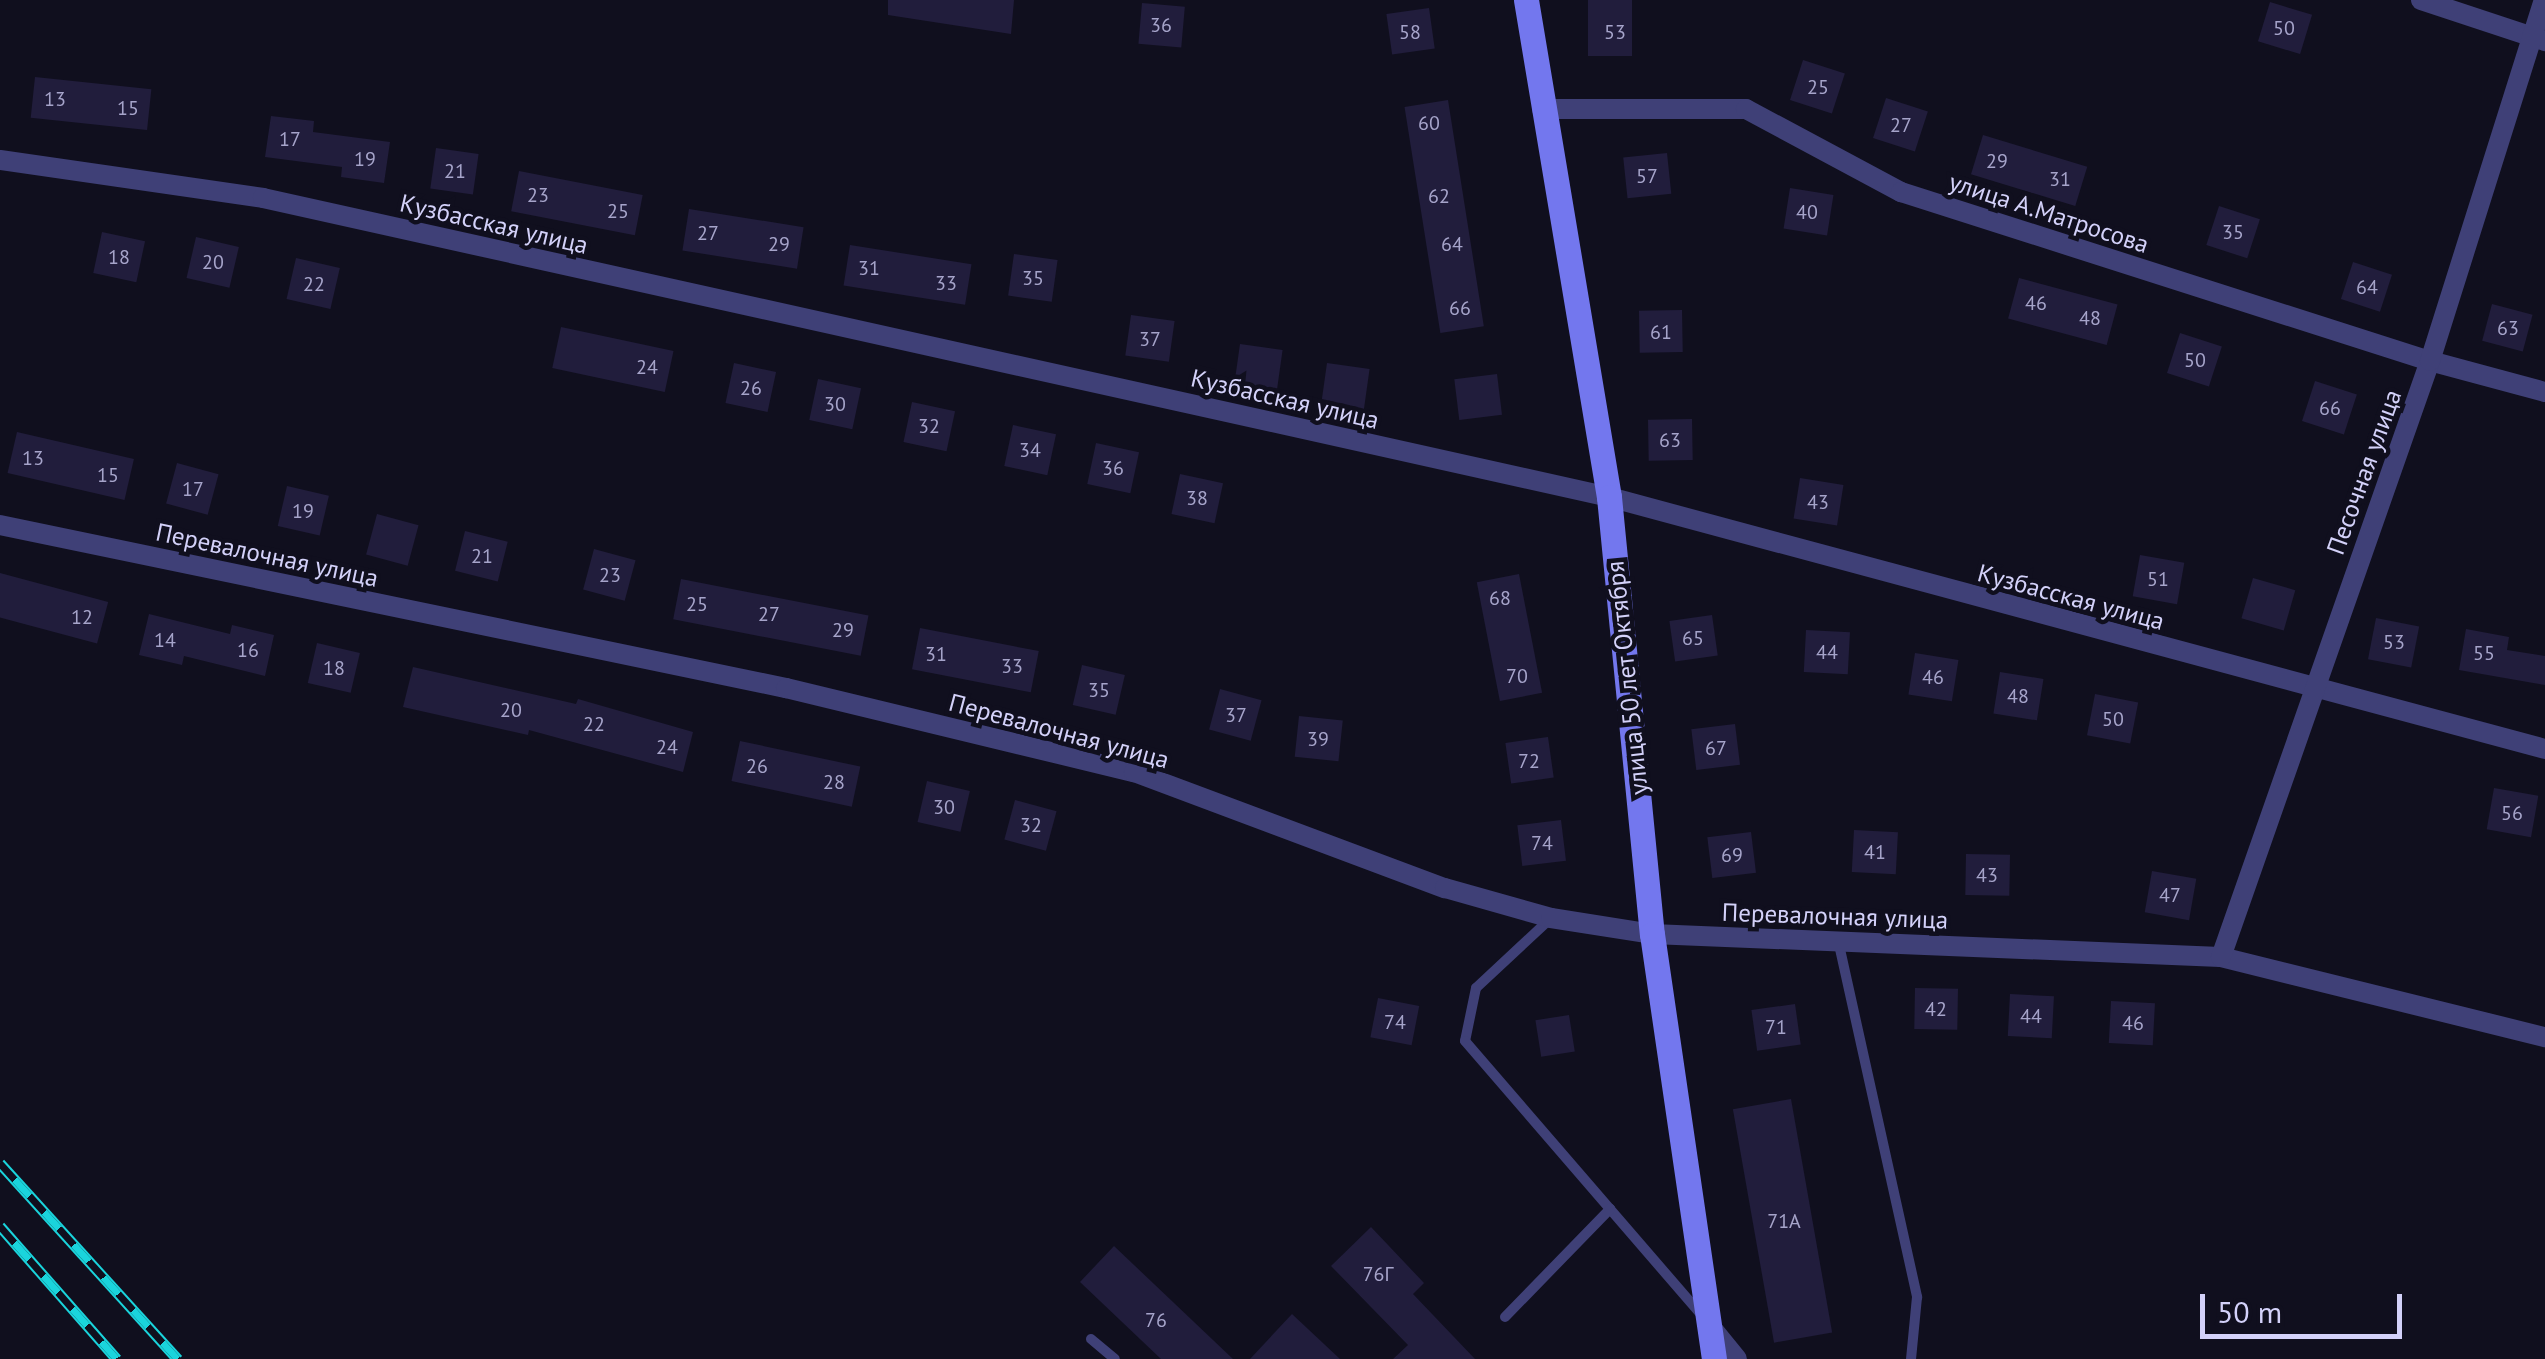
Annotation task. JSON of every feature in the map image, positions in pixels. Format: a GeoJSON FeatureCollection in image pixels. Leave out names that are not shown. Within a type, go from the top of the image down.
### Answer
{"type":"FeatureCollection","features":[{"type":"Feature","properties":{"kind":"main road","name":"улица 50 лет Октября"},"geometry":{"type":"LineString","coordinates":[[1526,0],[1609,497],[1652,934],[1714,1359]]}},
{"type":"Feature","properties":{"kind":"street"},"geometry":{"type":"LineString","coordinates":[[2422,0],[2538,39]]}},
{"type":"Feature","properties":{"kind":"street","name":"Песочная улица"},"geometry":{"type":"LineString","coordinates":[[2221,957],[2430,361],[2538,39],[2544,0]]}},
{"type":"Feature","properties":{"kind":"street","name":"улица А.Матросова"},"geometry":{"type":"LineString","coordinates":[[1542,109],[1746,109],[1901,192],[2430,361],[2545,392]]}},
{"type":"Feature","properties":{"kind":"street","name":"Кузбасская улица"},"geometry":{"type":"LineString","coordinates":[[0,160],[264,198],[1609,497],[2545,750]]}},
{"type":"Feature","properties":{"kind":"street","name":"Перевалочная улица"},"geometry":{"type":"LineString","coordinates":[[0,525],[786,688],[1134,772],[1444,888],[1551,918],[1652,934],[2221,957],[2545,1037]]}},
{"type":"Feature","properties":{"kind":"street"},"geometry":{"type":"LineString","coordinates":[[1711,1327],[1737,1359]]}},
{"type":"Feature","properties":{"kind":"lane"},"geometry":{"type":"LineString","coordinates":[[1551,918],[1476,988],[1465,1041],[1711,1327]]}},
{"type":"Feature","properties":{"kind":"lane"},"geometry":{"type":"LineString","coordinates":[[1838,940],[1916,1297],[1911,1359]]}},
{"type":"Feature","properties":{"kind":"lane"},"geometry":{"type":"LineString","coordinates":[[1505,1317],[1610,1210]]}},
{"type":"Feature","properties":{"kind":"lane"},"geometry":{"type":"LineString","coordinates":[[1091,1339],[1115,1359]]}},
{"type":"Feature","properties":{"kind":"building"},"geometry":{"type":"Polygon","coordinates":[[[888,0],[1014,0],[1011,34],[888,15],[888,0]]]}},
{"type":"Feature","properties":{"kind":"building"},"geometry":{"type":"Polygon","coordinates":[[[1588,0],[1632,0],[1632,56],[1588,56],[1588,0]]]}},
{"type":"Feature","properties":{"kind":"building"},"geometry":{"type":"Polygon","coordinates":[[[2270,2],[2312,15],[2300,54],[2258,41],[2270,2]]]}},
{"type":"Feature","properties":{"kind":"building"},"geometry":{"type":"Polygon","coordinates":[[[1142,3],[1185,7],[1181,48],[1138,44],[1142,3]]]}},
{"type":"Feature","properties":{"kind":"building"},"geometry":{"type":"Polygon","coordinates":[[[1429,8],[1435,49],[1392,55],[1386,14],[1429,8]]]}},
{"type":"Feature","properties":{"kind":"building"},"geometry":{"type":"Polygon","coordinates":[[[1803,60],[1845,74],[1832,114],[1790,100],[1803,60]]]}},
{"type":"Feature","properties":{"kind":"building"},"geometry":{"type":"Polygon","coordinates":[[[35,77],[151,89],[147,130],[31,118],[35,77]]]}},
{"type":"Feature","properties":{"kind":"building"},"geometry":{"type":"Polygon","coordinates":[[[1886,98],[1928,112],[1915,152],[1873,138],[1886,98]]]}},
{"type":"Feature","properties":{"kind":"building"},"geometry":{"type":"Polygon","coordinates":[[[1448,100],[1484,326],[1440,333],[1405,107],[1448,100]]]}},
{"type":"Feature","properties":{"kind":"building"},"geometry":{"type":"Polygon","coordinates":[[[271,116],[314,121],[313,132],[390,142],[384,183],[341,177],[342,167],[265,157],[271,116]]]}},
{"type":"Feature","properties":{"kind":"building"},"geometry":{"type":"Polygon","coordinates":[[[1983,135],[2087,167],[2075,206],[1971,174],[1983,135]]]}},
{"type":"Feature","properties":{"kind":"building"},"geometry":{"type":"Polygon","coordinates":[[[436,148],[479,154],[473,195],[430,189],[436,148]]]}},
{"type":"Feature","properties":{"kind":"building"},"geometry":{"type":"Polygon","coordinates":[[[1667,153],[1671,194],[1628,198],[1623,158],[1667,153]]]}},
{"type":"Feature","properties":{"kind":"building"},"geometry":{"type":"Polygon","coordinates":[[[519,171],[643,195],[635,235],[511,211],[519,171]]]}},
{"type":"Feature","properties":{"kind":"building"},"geometry":{"type":"Polygon","coordinates":[[[1790,188],[1833,195],[1827,235],[1784,228],[1790,188]]]}},
{"type":"Feature","properties":{"kind":"building"},"geometry":{"type":"Polygon","coordinates":[[[2219,206],[2260,219],[2247,258],[2206,245],[2219,206]]]}},
{"type":"Feature","properties":{"kind":"building"},"geometry":{"type":"Polygon","coordinates":[[[689,209],[804,227],[797,269],[682,250],[689,209]]]}},
{"type":"Feature","properties":{"kind":"building"},"geometry":{"type":"Polygon","coordinates":[[[102,232],[145,241],[136,282],[93,273],[102,232]]]}},
{"type":"Feature","properties":{"kind":"building"},"geometry":{"type":"Polygon","coordinates":[[[196,237],[239,247],[229,288],[187,278],[196,237]]]}},
{"type":"Feature","properties":{"kind":"building"},"geometry":{"type":"Polygon","coordinates":[[[850,245],[971,264],[965,305],[844,285],[850,245]]]}},
{"type":"Feature","properties":{"kind":"building"},"geometry":{"type":"Polygon","coordinates":[[[1014,254],[1058,260],[1052,302],[1008,296],[1014,254]]]}},
{"type":"Feature","properties":{"kind":"building"},"geometry":{"type":"Polygon","coordinates":[[[296,258],[340,268],[330,309],[287,299],[296,258]]]}},
{"type":"Feature","properties":{"kind":"building"},"geometry":{"type":"Polygon","coordinates":[[[2353,262],[2392,275],[2380,312],[2341,299],[2353,262]]]}},
{"type":"Feature","properties":{"kind":"building"},"geometry":{"type":"Polygon","coordinates":[[[2019,278],[2118,304],[2107,345],[2008,319],[2019,278]]]}},
{"type":"Feature","properties":{"kind":"building"},"geometry":{"type":"Polygon","coordinates":[[[2492,304],[2533,315],[2523,352],[2482,341],[2492,304]]]}},
{"type":"Feature","properties":{"kind":"building"},"geometry":{"type":"Polygon","coordinates":[[[1682,310],[1683,352],[1640,353],[1639,311],[1682,310]]]}},
{"type":"Feature","properties":{"kind":"building"},"geometry":{"type":"Polygon","coordinates":[[[1131,315],[1175,321],[1169,362],[1125,356],[1131,315]]]}},
{"type":"Feature","properties":{"kind":"building"},"geometry":{"type":"Polygon","coordinates":[[[561,327],[673,351],[665,392],[552,368],[561,327]]]}},
{"type":"Feature","properties":{"kind":"building"},"geometry":{"type":"Polygon","coordinates":[[[2180,333],[2222,347],[2209,387],[2167,373],[2180,333]]]}},
{"type":"Feature","properties":{"kind":"building"},"geometry":{"type":"Polygon","coordinates":[[[1240,344],[1283,350],[1277,392],[1234,386],[1240,344]]]}},
{"type":"Feature","properties":{"kind":"building"},"geometry":{"type":"Polygon","coordinates":[[[734,363],[776,372],[768,412],[725,403],[734,363]]]}},
{"type":"Feature","properties":{"kind":"building"},"geometry":{"type":"Polygon","coordinates":[[[1327,363],[1370,369],[1364,410],[1321,404],[1327,363]]]}},
{"type":"Feature","properties":{"kind":"building"},"geometry":{"type":"Polygon","coordinates":[[[1497,374],[1502,415],[1459,420],[1454,379],[1497,374]]]}},
{"type":"Feature","properties":{"kind":"building"},"geometry":{"type":"Polygon","coordinates":[[[818,379],[861,388],[852,429],[809,420],[818,379]]]}},
{"type":"Feature","properties":{"kind":"building"},"geometry":{"type":"Polygon","coordinates":[[[2315,381],[2357,395],[2344,435],[2302,421],[2315,381]]]}},
{"type":"Feature","properties":{"kind":"building"},"geometry":{"type":"Polygon","coordinates":[[[912,402],[955,411],[947,451],[903,442],[912,402]]]}},
{"type":"Feature","properties":{"kind":"building"},"geometry":{"type":"Polygon","coordinates":[[[1692,419],[1693,460],[1649,461],[1648,420],[1692,419]]]}},
{"type":"Feature","properties":{"kind":"building"},"geometry":{"type":"Polygon","coordinates":[[[1013,425],[1056,434],[1047,475],[1004,466],[1013,425]]]}},
{"type":"Feature","properties":{"kind":"building"},"geometry":{"type":"Polygon","coordinates":[[[17,432],[134,459],[124,500],[8,473],[17,432]]]}},
{"type":"Feature","properties":{"kind":"building"},"geometry":{"type":"Polygon","coordinates":[[[1096,443],[1139,452],[1130,493],[1087,484],[1096,443]]]}},
{"type":"Feature","properties":{"kind":"building"},"geometry":{"type":"Polygon","coordinates":[[[177,463],[219,474],[208,515],[166,504],[177,463]]]}},
{"type":"Feature","properties":{"kind":"building"},"geometry":{"type":"Polygon","coordinates":[[[1180,474],[1223,483],[1215,523],[1171,514],[1180,474]]]}},
{"type":"Feature","properties":{"kind":"building"},"geometry":{"type":"Polygon","coordinates":[[[1800,478],[1843,485],[1837,525],[1794,518],[1800,478]]]}},
{"type":"Feature","properties":{"kind":"building"},"geometry":{"type":"Polygon","coordinates":[[[287,486],[329,496],[320,536],[278,526],[287,486]]]}},
{"type":"Feature","properties":{"kind":"building"},"geometry":{"type":"Polygon","coordinates":[[[377,514],[419,525],[408,566],[366,555],[377,514]]]}},
{"type":"Feature","properties":{"kind":"building"},"geometry":{"type":"Polygon","coordinates":[[[465,531],[508,542],[498,581],[455,571],[465,531]]]}},
{"type":"Feature","properties":{"kind":"building"},"geometry":{"type":"Polygon","coordinates":[[[594,549],[636,560],[625,601],[583,590],[594,549]]]}},
{"type":"Feature","properties":{"kind":"building"},"geometry":{"type":"Polygon","coordinates":[[[2140,555],[2184,563],[2177,604],[2133,596],[2140,555]]]}},
{"type":"Feature","properties":{"kind":"building"},"geometry":{"type":"Polygon","coordinates":[[[0,573],[108,602],[97,644],[0,618],[0,573]]]}},
{"type":"Feature","properties":{"kind":"building"},"geometry":{"type":"Polygon","coordinates":[[[1519,574],[1542,693],[1500,701],[1477,582],[1519,574]]]}},
{"type":"Feature","properties":{"kind":"building"},"geometry":{"type":"Polygon","coordinates":[[[2253,578],[2295,590],[2284,631],[2241,618],[2253,578]]]}},
{"type":"Feature","properties":{"kind":"building"},"geometry":{"type":"Polygon","coordinates":[[[681,579],[868,615],[861,656],[673,619],[681,579]]]}},
{"type":"Feature","properties":{"kind":"building"},"geometry":{"type":"Polygon","coordinates":[[[149,614],[230,634],[232,625],[274,635],[265,676],[184,656],[182,665],[139,655],[149,614]]]}},
{"type":"Feature","properties":{"kind":"building"},"geometry":{"type":"Polygon","coordinates":[[[1712,615],[1718,656],[1675,662],[1669,621],[1712,615]]]}},
{"type":"Feature","properties":{"kind":"building"},"geometry":{"type":"Polygon","coordinates":[[[2376,618],[2419,626],[2411,668],[2368,659],[2376,618]]]}},
{"type":"Feature","properties":{"kind":"building"},"geometry":{"type":"Polygon","coordinates":[[[920,628],[1039,651],[1031,692],[912,669],[920,628]]]}},
{"type":"Feature","properties":{"kind":"building"},"geometry":{"type":"Polygon","coordinates":[[[2466,629],[2509,637],[2507,650],[2545,656],[2545,685],[2459,670],[2466,629]]]}},
{"type":"Feature","properties":{"kind":"building"},"geometry":{"type":"Polygon","coordinates":[[[1806,630],[1850,632],[1848,674],[1804,672],[1806,630]]]}},
{"type":"Feature","properties":{"kind":"building"},"geometry":{"type":"Polygon","coordinates":[[[317,643],[360,653],[351,693],[308,683],[317,643]]]}},
{"type":"Feature","properties":{"kind":"building"},"geometry":{"type":"Polygon","coordinates":[[[1915,653],[1958,660],[1952,701],[1908,694],[1915,653]]]}},
{"type":"Feature","properties":{"kind":"building"},"geometry":{"type":"Polygon","coordinates":[[[1082,665],[1125,675],[1116,715],[1073,705],[1082,665]]]}},
{"type":"Feature","properties":{"kind":"building"},"geometry":{"type":"Polygon","coordinates":[[[413,667],[576,704],[578,699],[693,732],[683,772],[529,730],[528,735],[403,707],[413,667]]]}},
{"type":"Feature","properties":{"kind":"building"},"geometry":{"type":"Polygon","coordinates":[[[2000,672],[2043,679],[2037,720],[1993,713],[2000,672]]]}},
{"type":"Feature","properties":{"kind":"building"},"geometry":{"type":"Polygon","coordinates":[[[1220,689],[1262,700],[1251,741],[1209,730],[1220,689]]]}},
{"type":"Feature","properties":{"kind":"building"},"geometry":{"type":"Polygon","coordinates":[[[2095,694],[2138,702],[2130,744],[2087,735],[2095,694]]]}},
{"type":"Feature","properties":{"kind":"building"},"geometry":{"type":"Polygon","coordinates":[[[1299,716],[1343,721],[1338,761],[1295,757],[1299,716]]]}},
{"type":"Feature","properties":{"kind":"building"},"geometry":{"type":"Polygon","coordinates":[[[1735,724],[1740,765],[1696,770],[1691,729],[1735,724]]]}},
{"type":"Feature","properties":{"kind":"building"},"geometry":{"type":"Polygon","coordinates":[[[1548,737],[1554,778],[1511,784],[1505,743],[1548,737]]]}},
{"type":"Feature","properties":{"kind":"building"},"geometry":{"type":"Polygon","coordinates":[[[740,741],[860,767],[852,807],[731,781],[740,741]]]}},
{"type":"Feature","properties":{"kind":"building"},"geometry":{"type":"Polygon","coordinates":[[[927,781],[970,791],[960,832],[918,822],[927,781]]]}},
{"type":"Feature","properties":{"kind":"building"},"geometry":{"type":"Polygon","coordinates":[[[2494,788],[2538,796],[2531,837],[2487,829],[2494,788]]]}},
{"type":"Feature","properties":{"kind":"building"},"geometry":{"type":"Polygon","coordinates":[[[1015,800],[1057,811],[1046,851],[1004,840],[1015,800]]]}},
{"type":"Feature","properties":{"kind":"building"},"geometry":{"type":"Polygon","coordinates":[[[1561,820],[1566,861],[1522,866],[1517,825],[1561,820]]]}},
{"type":"Feature","properties":{"kind":"building"},"geometry":{"type":"Polygon","coordinates":[[[1854,830],[1898,832],[1896,874],[1852,872],[1854,830]]]}},
{"type":"Feature","properties":{"kind":"building"},"geometry":{"type":"Polygon","coordinates":[[[1751,832],[1756,873],[1712,878],[1707,837],[1751,832]]]}},
{"type":"Feature","properties":{"kind":"building"},"geometry":{"type":"Polygon","coordinates":[[[1966,854],[2010,855],[2009,896],[1965,895],[1966,854]]]}},
{"type":"Feature","properties":{"kind":"building"},"geometry":{"type":"Polygon","coordinates":[[[2152,871],[2196,879],[2189,920],[2145,912],[2152,871]]]}},
{"type":"Feature","properties":{"kind":"building"},"geometry":{"type":"Polygon","coordinates":[[[1915,988],[1958,989],[1957,1030],[1914,1029],[1915,988]]]}},
{"type":"Feature","properties":{"kind":"building"},"geometry":{"type":"Polygon","coordinates":[[[2010,994],[2054,996],[2052,1038],[2008,1036],[2010,994]]]}},
{"type":"Feature","properties":{"kind":"building"},"geometry":{"type":"Polygon","coordinates":[[[1378,998],[1419,1006],[1412,1045],[1370,1037],[1378,998]]]}},
{"type":"Feature","properties":{"kind":"building"},"geometry":{"type":"Polygon","coordinates":[[[2111,1001],[2155,1003],[2153,1045],[2109,1043],[2111,1001]]]}},
{"type":"Feature","properties":{"kind":"building"},"geometry":{"type":"Polygon","coordinates":[[[1795,1004],[1801,1045],[1757,1051],[1751,1010],[1795,1004]]]}},
{"type":"Feature","properties":{"kind":"building"},"geometry":{"type":"Polygon","coordinates":[[[1569,1015],[1575,1052],[1541,1057],[1535,1020],[1569,1015]]]}},
{"type":"Feature","properties":{"kind":"building"},"geometry":{"type":"Polygon","coordinates":[[[1791,1099],[1832,1332],[1774,1343],[1733,1109],[1791,1099]]]}},
{"type":"Feature","properties":{"kind":"building"},"geometry":{"type":"Polygon","coordinates":[[[1371,1227],[1424,1283],[1413,1294],[1475,1359],[1393,1359],[1408,1345],[1331,1266],[1371,1227]]]}},
{"type":"Feature","properties":{"kind":"building"},"geometry":{"type":"Polygon","coordinates":[[[1114,1246],[1233,1359],[1161,1359],[1080,1282],[1114,1246]]]}},
{"type":"Feature","properties":{"kind":"building"},"geometry":{"type":"Polygon","coordinates":[[[1292,1314],[1340,1359],[1250,1359],[1292,1314]]]}},
{"type":"Feature","properties":{"kind":"railway"},"geometry":{"type":"LineString","coordinates":[[0,1163],[178,1359]]}},
{"type":"Feature","properties":{"kind":"railway"},"geometry":{"type":"LineString","coordinates":[[0,1226],[117,1359]]}}]}
